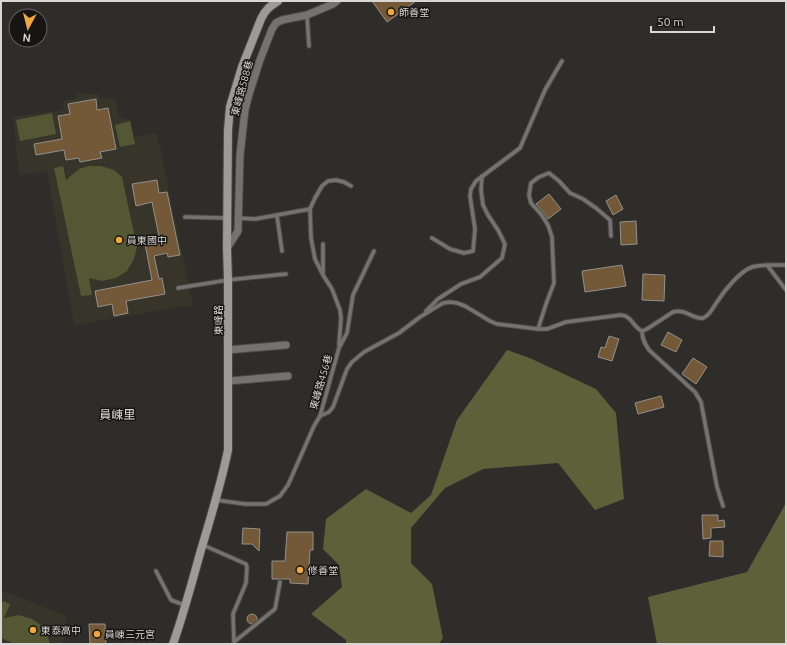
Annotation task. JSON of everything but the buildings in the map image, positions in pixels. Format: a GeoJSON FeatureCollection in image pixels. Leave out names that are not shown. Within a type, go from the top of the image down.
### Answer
{"type":"FeatureCollection","features":[{"type":"Feature","properties":{"kind":"main road","name":"東峰路"},"geometry":{"type":"LineString","coordinates":[[173,644],[186,606],[216,500],[228,450],[227,218],[228,130],[230,107],[242,67],[261,19],[265,11],[278,1]]}},
{"type":"Feature","properties":{"kind":"street","name":"東峰路588巷"},"geometry":{"type":"LineString","coordinates":[[227,248],[238,230],[240,155],[244,110],[260,60],[272,29],[276,23],[282,20],[307,15],[337,1]]}},
{"type":"Feature","properties":{"kind":"street"},"geometry":{"type":"LineString","coordinates":[[228,350],[286,345]]}},
{"type":"Feature","properties":{"kind":"street"},"geometry":{"type":"LineString","coordinates":[[228,381],[288,376]]}},
{"type":"Feature","properties":{"kind":"lane"},"geometry":{"type":"LineString","coordinates":[[307,15],[309,46]]}},
{"type":"Feature","properties":{"kind":"lane"},"geometry":{"type":"LineString","coordinates":[[432,238],[450,249],[464,253],[473,251],[475,229],[470,196],[471,189],[476,181],[520,148],[545,90],[562,61]]}},
{"type":"Feature","properties":{"kind":"lane"},"geometry":{"type":"LineString","coordinates":[[538,328],[554,283],[552,236],[548,225],[531,202],[529,195],[531,182],[549,173],[570,193],[583,199],[610,220],[611,236]]}},
{"type":"Feature","properties":{"kind":"lane"},"geometry":{"type":"LineString","coordinates":[[320,416],[329,412],[333,407],[347,369],[352,362],[364,352],[400,333],[420,317],[438,299],[462,284],[480,277],[502,258],[505,244],[483,205],[481,190],[482,176]]}},
{"type":"Feature","properties":{"kind":"lane"},"geometry":{"type":"LineString","coordinates":[[339,348],[341,318],[340,310],[332,289],[315,259],[310,209],[322,186],[328,181],[336,180],[351,186]]}},
{"type":"Feature","properties":{"kind":"lane"},"geometry":{"type":"LineString","coordinates":[[238,218],[255,219],[310,209]]}},
{"type":"Feature","properties":{"kind":"lane"},"geometry":{"type":"LineString","coordinates":[[277,216],[282,251]]}},
{"type":"Feature","properties":{"kind":"lane"},"geometry":{"type":"LineString","coordinates":[[185,217],[227,218]]}},
{"type":"Feature","properties":{"kind":"lane"},"geometry":{"type":"LineString","coordinates":[[323,244],[323,275]]}},
{"type":"Feature","properties":{"kind":"lane","name":"東峰路456巷"},"geometry":{"type":"LineString","coordinates":[[216,500],[245,504],[266,504],[280,496],[288,485],[314,426],[320,416],[339,348],[347,333],[354,296],[374,251]]}},
{"type":"Feature","properties":{"kind":"lane"},"geometry":{"type":"LineString","coordinates":[[420,317],[443,303],[450,302],[465,306],[497,324],[547,329],[566,322],[626,315],[637,330],[642,331],[648,329],[678,310],[704,318],[712,311],[727,287],[744,271],[751,267],[762,265],[786,265]]}},
{"type":"Feature","properties":{"kind":"lane"},"geometry":{"type":"LineString","coordinates":[[767,265],[786,290]]}},
{"type":"Feature","properties":{"kind":"lane"},"geometry":{"type":"LineString","coordinates":[[178,288],[228,280],[286,274]]}},
{"type":"Feature","properties":{"kind":"lane"},"geometry":{"type":"LineString","coordinates":[[642,331],[644,342],[649,350],[695,392],[702,402],[717,487],[723,506]]}},
{"type":"Feature","properties":{"kind":"lane"},"geometry":{"type":"LineString","coordinates":[[203,545],[246,564],[247,567],[246,583],[233,614],[234,643]]}},
{"type":"Feature","properties":{"kind":"lane"},"geometry":{"type":"LineString","coordinates":[[156,571],[171,600],[186,606]]}},
{"type":"Feature","properties":{"kind":"lane"},"geometry":{"type":"LineString","coordinates":[[234,643],[275,609],[280,582]]}},
{"type":"Feature","properties":{"kind":"shaded area","name":"員東國中"},"geometry":{"type":"Polygon","coordinates":[[[75,93],[99,94],[99,98],[115,99],[119,118],[131,120],[134,137],[157,133],[193,305],[74,325],[47,171],[19,175],[13,117],[63,110],[64,101],[77,98],[75,93]]]}},
{"type":"Feature","properties":{"kind":"shaded area","name":"東泰高中"},"geometry":{"type":"Polygon","coordinates":[[[1,590],[67,616],[63,644],[1,644],[1,590]]]}},
{"type":"Feature","properties":{"kind":"green space"},"geometry":{"type":"Polygon","coordinates":[[[52,113],[56,134],[20,141],[16,120],[52,113]]]}},
{"type":"Feature","properties":{"kind":"green space"},"geometry":{"type":"Polygon","coordinates":[[[130,121],[135,144],[120,147],[115,125],[130,121]]]}},
{"type":"Feature","properties":{"kind":"green space"},"geometry":{"type":"Polygon","coordinates":[[[63,166],[66,180],[79,169],[89,166],[101,166],[114,170],[122,177],[137,247],[134,259],[127,271],[116,278],[102,281],[89,278],[92,295],[81,296],[54,168],[63,166]]]}},
{"type":"Feature","properties":{"kind":"green space"},"geometry":{"type":"Polygon","coordinates":[[[507,350],[532,359],[596,389],[616,413],[624,499],[595,510],[558,463],[483,469],[445,488],[411,528],[411,563],[432,584],[443,638],[439,644],[346,644],[346,640],[311,614],[342,587],[339,565],[323,549],[326,519],[366,489],[411,513],[431,495],[457,420],[507,350]]]}},
{"type":"Feature","properties":{"kind":"green space"},"geometry":{"type":"Polygon","coordinates":[[[786,503],[786,644],[657,644],[648,597],[747,572],[786,503]]]}},
{"type":"Feature","properties":{"kind":"green space"},"geometry":{"type":"Polygon","coordinates":[[[3,601],[10,604],[4,618],[19,615],[32,619],[41,625],[47,634],[50,644],[15,644],[1,638],[1,605],[3,601]]]}},
{"type":"Feature","properties":{"kind":"place","name":"師善堂"},"geometry":{"type":"Point","coordinates":[391,12]}},
{"type":"Feature","properties":{"kind":"place","name":"員東國中"},"geometry":{"type":"Point","coordinates":[119,240]}},
{"type":"Feature","properties":{"kind":"place","name":"修善堂"},"geometry":{"type":"Point","coordinates":[300,570]}},
{"type":"Feature","properties":{"kind":"place","name":"東泰高中"},"geometry":{"type":"Point","coordinates":[33,630]}},
{"type":"Feature","properties":{"kind":"place","name":"員崠三元宮"},"geometry":{"type":"Point","coordinates":[97,634]}},
{"type":"Feature","properties":{"kind":"district","name":"員崠里"},"geometry":{"type":"Point","coordinates":[117,414]}}]}
